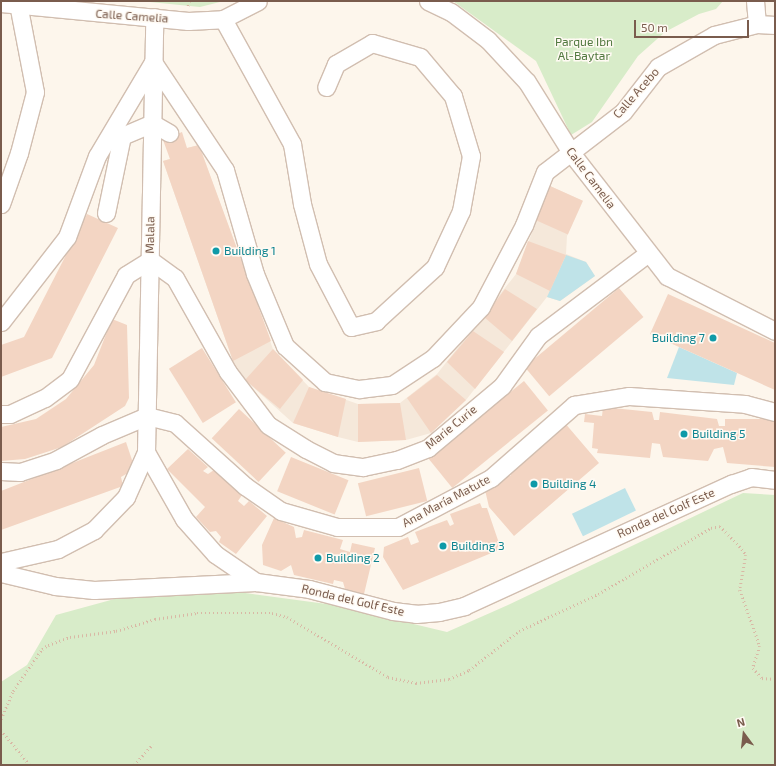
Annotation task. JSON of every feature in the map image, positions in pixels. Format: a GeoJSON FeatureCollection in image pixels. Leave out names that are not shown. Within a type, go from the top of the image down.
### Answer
{"type":"FeatureCollection","features":[{"type":"Feature","properties":{"kind":"street","name":"Calle Camelia"},"geometry":{"type":"LineString","coordinates":[[1,3],[188,21],[223,19],[258,1]]}},
{"type":"Feature","properties":{"kind":"street","name":"Calle Camelia"},"geometry":{"type":"LineString","coordinates":[[428,1],[451,12],[488,40],[527,82],[572,154],[667,276],[775,331]]}},
{"type":"Feature","properties":{"kind":"street"},"geometry":{"type":"LineString","coordinates":[[755,1],[757,24]]}},
{"type":"Feature","properties":{"kind":"street"},"geometry":{"type":"LineString","coordinates":[[1,204],[19,153],[35,92],[18,4]]}},
{"type":"Feature","properties":{"kind":"street","name":"Malala"},"geometry":{"type":"LineString","coordinates":[[146,452],[154,17]]}},
{"type":"Feature","properties":{"kind":"street"},"geometry":{"type":"LineString","coordinates":[[223,19],[292,144],[302,204],[318,264],[351,328],[376,321],[435,267],[461,211],[471,156],[453,96],[420,57],[372,43],[336,64],[326,87]]}},
{"type":"Feature","properties":{"kind":"street","name":"Calle Acebo"},"geometry":{"type":"LineString","coordinates":[[153,62],[226,170],[255,274],[285,346],[325,382],[358,389],[392,386],[433,358],[481,307],[524,225],[545,172],[572,154],[623,112],[658,67],[714,35],[757,24],[775,25]]}},
{"type":"Feature","properties":{"kind":"street"},"geometry":{"type":"LineString","coordinates":[[1,322],[67,238],[97,156],[153,62]]}},
{"type":"Feature","properties":{"kind":"street"},"geometry":{"type":"LineString","coordinates":[[106,213],[122,136],[152,123],[170,134]]}},
{"type":"Feature","properties":{"kind":"street","name":"Marie Curie"},"geometry":{"type":"LineString","coordinates":[[150,260],[175,278],[228,372],[268,425],[306,449],[333,463],[364,467],[397,460],[428,448],[502,386],[538,336],[648,253]]}},
{"type":"Feature","properties":{"kind":"street"},"geometry":{"type":"LineString","coordinates":[[1,414],[10,414],[45,398],[70,379],[126,275],[150,260]]}},
{"type":"Feature","properties":{"kind":"street","name":"Ana María Matute"},"geometry":{"type":"LineString","coordinates":[[147,416],[175,423],[245,486],[281,511],[338,527],[398,527],[491,478],[574,405],[629,396],[745,404],[775,412]]}},
{"type":"Feature","properties":{"kind":"street"},"geometry":{"type":"LineString","coordinates":[[1,471],[20,472],[56,460],[102,435],[147,416]]}},
{"type":"Feature","properties":{"kind":"street"},"geometry":{"type":"LineString","coordinates":[[146,452],[184,519],[215,554],[256,582]]}},
{"type":"Feature","properties":{"kind":"street"},"geometry":{"type":"LineString","coordinates":[[1,562],[58,549],[94,530],[126,497],[146,452]]}},
{"type":"Feature","properties":{"kind":"street","name":"Ronda del Golf Este"},"geometry":{"type":"LineString","coordinates":[[1,572],[55,586],[94,590],[211,583],[256,582],[309,589],[394,611],[416,614],[439,612],[464,606],[731,484],[751,477],[775,480]]}},
{"type":"Feature","properties":{"kind":"street"},"geometry":{"type":"LineString","coordinates":[[211,583],[216,570],[215,554]]}},
{"type":"Feature","properties":{"kind":"path"},"geometry":{"type":"LineString","coordinates":[[1,730],[30,765]]}},
{"type":"Feature","properties":{"kind":"path"},"geometry":{"type":"LineString","coordinates":[[134,765],[153,744]]}},
{"type":"Feature","properties":{"kind":"shaded area"},"geometry":{"type":"Polygon","coordinates":[[[166,140],[187,148],[199,145],[273,349],[309,387],[358,404],[400,403],[437,374],[516,274],[550,186],[583,201],[567,236],[566,254],[586,262],[595,276],[560,301],[547,297],[466,400],[431,433],[406,440],[358,442],[293,423],[245,380],[233,361],[163,161],[170,159],[166,140]]]}},
{"type":"Feature","properties":{"kind":"green space"},"geometry":{"type":"Polygon","coordinates":[[[140,1],[224,1],[200,7],[140,1]]]}},
{"type":"Feature","properties":{"kind":"green space","name":"Parque Ibn Al-Baytar"},"geometry":{"type":"Polygon","coordinates":[[[453,1],[723,1],[716,9],[699,14],[665,32],[638,56],[592,122],[571,135],[536,61],[453,1]]]}},
{"type":"Feature","properties":{"kind":"green space"},"geometry":{"type":"Polygon","coordinates":[[[743,493],[775,495],[775,765],[1,765],[1,682],[27,665],[56,615],[162,586],[231,591],[334,605],[447,632],[508,605],[743,493]]]}},
{"type":"Feature","properties":{"kind":"water"},"geometry":{"type":"Polygon","coordinates":[[[566,255],[586,262],[595,276],[560,301],[547,297],[566,255]]]}},
{"type":"Feature","properties":{"kind":"water"},"geometry":{"type":"Polygon","coordinates":[[[679,347],[737,373],[734,385],[667,378],[679,347]]]}},
{"type":"Feature","properties":{"kind":"water"},"geometry":{"type":"Polygon","coordinates":[[[625,488],[636,510],[583,536],[572,514],[625,488]]]}},
{"type":"Feature","properties":{"kind":"building","name":"Building 1"},"geometry":{"type":"Polygon","coordinates":[[[182,132],[187,148],[199,145],[271,341],[233,361],[163,161],[170,159],[163,140],[182,132]]]}},
{"type":"Feature","properties":{"kind":"building"},"geometry":{"type":"Polygon","coordinates":[[[550,186],[583,201],[568,234],[535,220],[550,186]]]}},
{"type":"Feature","properties":{"kind":"building"},"geometry":{"type":"Polygon","coordinates":[[[87,214],[118,228],[52,358],[1,377],[1,345],[24,337],[87,214]]]}},
{"type":"Feature","properties":{"kind":"building"},"geometry":{"type":"Polygon","coordinates":[[[528,241],[566,255],[550,291],[516,274],[528,241]]]}},
{"type":"Feature","properties":{"kind":"building"},"geometry":{"type":"Polygon","coordinates":[[[619,288],[643,317],[549,396],[525,367],[619,288]]]}},
{"type":"Feature","properties":{"kind":"building"},"geometry":{"type":"Polygon","coordinates":[[[505,289],[537,309],[512,341],[484,317],[505,289]]]}},
{"type":"Feature","properties":{"kind":"building","name":"Building 7"},"geometry":{"type":"Polygon","coordinates":[[[668,294],[775,343],[775,390],[650,334],[668,294]]]}},
{"type":"Feature","properties":{"kind":"building"},"geometry":{"type":"Polygon","coordinates":[[[112,319],[127,325],[129,398],[125,406],[62,447],[25,459],[1,461],[1,427],[36,419],[66,399],[94,365],[112,319]]]}},
{"type":"Feature","properties":{"kind":"building"},"geometry":{"type":"Polygon","coordinates":[[[473,331],[504,352],[475,389],[447,362],[473,331]]]}},
{"type":"Feature","properties":{"kind":"building"},"geometry":{"type":"Polygon","coordinates":[[[202,348],[236,402],[203,423],[169,369],[202,348]]]}},
{"type":"Feature","properties":{"kind":"building"},"geometry":{"type":"Polygon","coordinates":[[[273,349],[303,380],[280,409],[245,380],[273,349]]]}},
{"type":"Feature","properties":{"kind":"building"},"geometry":{"type":"Polygon","coordinates":[[[437,375],[466,400],[431,433],[407,398],[437,375]]]}},
{"type":"Feature","properties":{"kind":"building"},"geometry":{"type":"Polygon","coordinates":[[[524,381],[548,411],[452,488],[428,458],[524,381]]]}},
{"type":"Feature","properties":{"kind":"building"},"geometry":{"type":"Polygon","coordinates":[[[309,387],[346,399],[338,437],[293,423],[309,387]]]}},
{"type":"Feature","properties":{"kind":"building"},"geometry":{"type":"Polygon","coordinates":[[[400,403],[406,440],[358,442],[358,404],[400,403]]]}},
{"type":"Feature","properties":{"kind":"building","name":"Building 5"},"geometry":{"type":"Polygon","coordinates":[[[603,407],[652,412],[654,420],[659,420],[660,412],[717,419],[719,426],[725,426],[725,419],[775,419],[775,467],[727,463],[723,447],[714,449],[708,461],[663,457],[660,444],[652,443],[650,458],[597,453],[598,449],[592,448],[594,423],[584,422],[585,414],[602,416],[603,407]]]}},
{"type":"Feature","properties":{"kind":"building"},"geometry":{"type":"Polygon","coordinates":[[[239,409],[286,453],[259,482],[212,438],[239,409]]]}},
{"type":"Feature","properties":{"kind":"building","name":"Building 4"},"geometry":{"type":"Polygon","coordinates":[[[564,422],[599,463],[514,536],[489,507],[485,490],[507,474],[511,476],[509,472],[564,422]]]}},
{"type":"Feature","properties":{"kind":"building"},"geometry":{"type":"Polygon","coordinates":[[[126,442],[135,469],[121,477],[123,486],[1,530],[1,491],[126,442]]]}},
{"type":"Feature","properties":{"kind":"building"},"geometry":{"type":"Polygon","coordinates":[[[188,449],[208,467],[203,471],[208,474],[214,470],[242,495],[238,501],[244,506],[249,501],[267,516],[236,554],[219,542],[221,537],[216,531],[210,532],[196,517],[205,507],[167,469],[188,449]]]}},
{"type":"Feature","properties":{"kind":"building"},"geometry":{"type":"Polygon","coordinates":[[[291,457],[348,480],[335,515],[277,491],[291,457]]]}},
{"type":"Feature","properties":{"kind":"building"},"geometry":{"type":"Polygon","coordinates":[[[419,468],[427,501],[366,516],[358,483],[419,468]]]}},
{"type":"Feature","properties":{"kind":"building","name":"Building 3"},"geometry":{"type":"Polygon","coordinates":[[[480,503],[482,508],[487,508],[501,549],[403,590],[383,557],[384,547],[408,537],[411,545],[419,542],[415,532],[447,520],[450,526],[454,524],[450,514],[480,503]]]}},
{"type":"Feature","properties":{"kind":"building","name":"Building 2"},"geometry":{"type":"Polygon","coordinates":[[[274,518],[294,527],[296,538],[302,537],[304,530],[343,540],[340,549],[350,552],[352,543],[375,548],[364,594],[345,589],[343,582],[334,580],[333,584],[294,575],[291,565],[281,571],[263,565],[262,545],[274,518]]]}},
{"type":"Feature","properties":{"kind":"place","name":"Building 1"},"geometry":{"type":"Point","coordinates":[216,251]}},
{"type":"Feature","properties":{"kind":"place","name":"Building 7"},"geometry":{"type":"Point","coordinates":[713,338]}},
{"type":"Feature","properties":{"kind":"place","name":"Building 5"},"geometry":{"type":"Point","coordinates":[684,434]}},
{"type":"Feature","properties":{"kind":"place","name":"Building 4"},"geometry":{"type":"Point","coordinates":[534,484]}},
{"type":"Feature","properties":{"kind":"place","name":"Building 3"},"geometry":{"type":"Point","coordinates":[443,546]}},
{"type":"Feature","properties":{"kind":"place","name":"Building 2"},"geometry":{"type":"Point","coordinates":[318,558]}}]}
